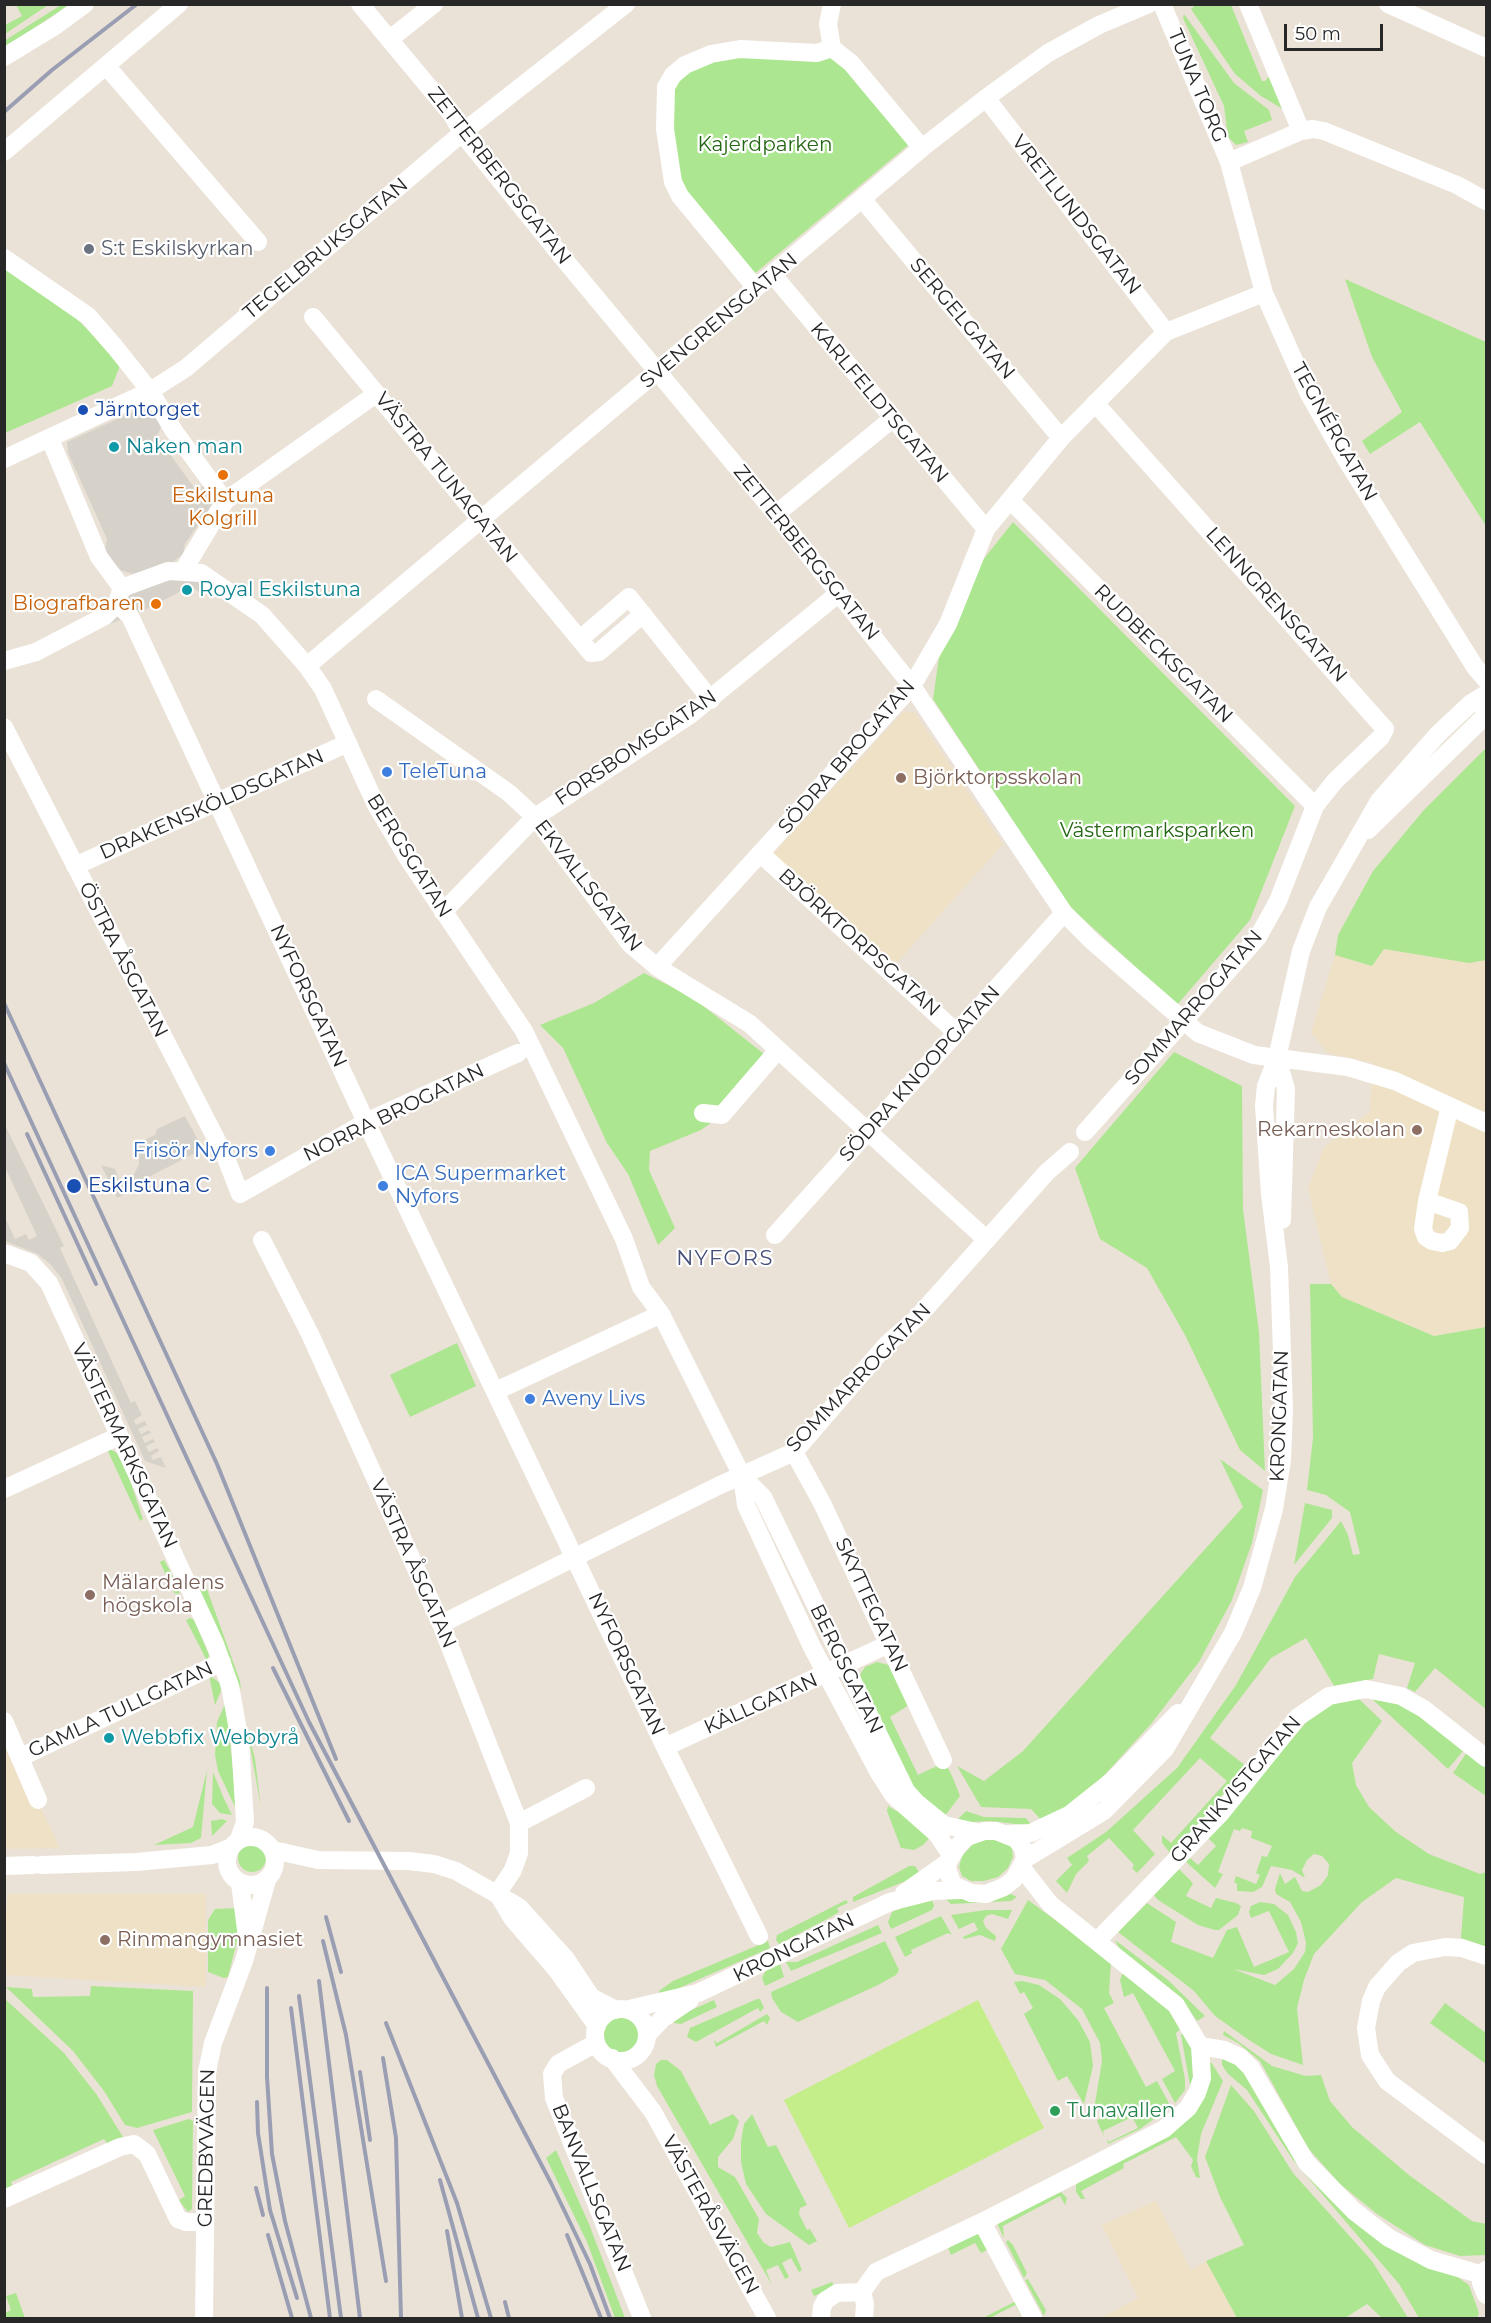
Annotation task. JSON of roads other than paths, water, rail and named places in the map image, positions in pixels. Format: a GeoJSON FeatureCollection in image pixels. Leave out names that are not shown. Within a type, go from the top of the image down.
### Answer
{"type":"FeatureCollection","features":[{"type":"Feature","properties":{"kind":"street"},"geometry":{"type":"LineString","coordinates":[[4,57],[56,26],[85,4]]}},
{"type":"Feature","properties":{"kind":"street"},"geometry":{"type":"LineString","coordinates":[[4,152],[108,68],[179,4]]}},
{"type":"Feature","properties":{"kind":"street","name":"ZETTERBERGSGATAN"},"geometry":{"type":"LineString","coordinates":[[360,4],[453,116],[462,133],[776,514],[912,686],[1064,913],[1183,1023],[1198,1033],[1234,1050],[1277,1058]]}},
{"type":"Feature","properties":{"kind":"street"},"geometry":{"type":"LineString","coordinates":[[390,39],[434,4]]}},
{"type":"Feature","properties":{"kind":"street","name":"TEGELBRUKSGATAN"},"geometry":{"type":"LineString","coordinates":[[4,459],[150,391],[194,360],[462,133],[626,4]]}},
{"type":"Feature","properties":{"kind":"street"},"geometry":{"type":"LineString","coordinates":[[832,4],[828,24],[832,48],[851,63],[922,148]]}},
{"type":"Feature","properties":{"kind":"street","name":"SVENGRENSGATAN"},"geometry":{"type":"LineString","coordinates":[[307,666],[756,288],[774,276],[922,148],[1048,53],[1099,25],[1149,4]]}},
{"type":"Feature","properties":{"kind":"street","name":"TUNA TORG"},"geometry":{"type":"LineString","coordinates":[[1162,4],[1229,162],[1302,131]]}},
{"type":"Feature","properties":{"kind":"street"},"geometry":{"type":"LineString","coordinates":[[1248,4],[1302,131],[1324,131],[1457,185],[1486,201]]}},
{"type":"Feature","properties":{"kind":"street"},"geometry":{"type":"LineString","coordinates":[[1388,4],[1486,48]]}},
{"type":"Feature","properties":{"kind":"street"},"geometry":{"type":"LineString","coordinates":[[756,288],[680,196],[673,182],[664,129],[666,87],[673,75],[685,65],[711,54],[740,49],[817,53],[832,48]]}},
{"type":"Feature","properties":{"kind":"street"},"geometry":{"type":"LineString","coordinates":[[108,68],[258,242]]}},
{"type":"Feature","properties":{"kind":"street","name":"VRETLUNDSGATAN"},"geometry":{"type":"LineString","coordinates":[[986,98],[1166,332]]}},
{"type":"Feature","properties":{"kind":"street","name":"TEGNÉRGATAN"},"geometry":{"type":"LineString","coordinates":[[1229,162],[1264,293],[1309,394],[1341,452],[1475,667],[1486,680]]}},
{"type":"Feature","properties":{"kind":"street","name":"SERGELGATAN"},"geometry":{"type":"LineString","coordinates":[[863,200],[1060,438]]}},
{"type":"Feature","properties":{"kind":"street"},"geometry":{"type":"LineString","coordinates":[[4,258],[88,316],[150,391],[174,431],[225,501]]}},
{"type":"Feature","properties":{"kind":"street","name":"KARLFELDTSGATAN"},"geometry":{"type":"LineString","coordinates":[[774,276],[986,529]]}},
{"type":"Feature","properties":{"kind":"street","name":"SÖDRA BROGATAN"},"geometry":{"type":"LineString","coordinates":[[657,967],[912,686],[948,624],[986,529],[1060,438],[1166,332],[1264,293]]}},
{"type":"Feature","properties":{"kind":"street","name":"VÄSTRA TUNAGATAN"},"geometry":{"type":"LineString","coordinates":[[313,317],[479,521],[580,639],[629,597],[711,700]]}},
{"type":"Feature","properties":{"kind":"street"},"geometry":{"type":"LineString","coordinates":[[183,572],[225,501],[376,394]]}},
{"type":"Feature","properties":{"kind":"street","name":"LENNGRENSGATAN"},"geometry":{"type":"LineString","coordinates":[[1095,403],[1381,722],[1384,729],[1381,736],[1335,781],[1315,806]]}},
{"type":"Feature","properties":{"kind":"street"},"geometry":{"type":"LineString","coordinates":[[776,514],[892,419]]}},
{"type":"Feature","properties":{"kind":"street","name":"NYFORSGATAN"},"geometry":{"type":"LineString","coordinates":[[50,439],[99,557],[130,616],[366,1122],[665,1747],[759,1936]]}},
{"type":"Feature","properties":{"kind":"street","name":"RUDBECKSGATAN"},"geometry":{"type":"LineString","coordinates":[[1011,501],[1315,806]]}},
{"type":"Feature","properties":{"kind":"street","name":"BERGSGATAN"},"geometry":{"type":"LineString","coordinates":[[4,662],[36,652],[105,616],[119,596],[168,571],[201,573],[262,615],[307,666],[323,689],[376,805],[443,912],[524,1031],[624,1239],[652,1280],[661,1314],[742,1476],[763,1497],[843,1666],[906,1791],[944,1825],[976,1832]]}},
{"type":"Feature","properties":{"kind":"street","name":"FORSBOMSGATAN"},"geometry":{"type":"LineString","coordinates":[[443,912],[535,817],[711,700],[839,593]]}},
{"type":"Feature","properties":{"kind":"street","name":"KRONGATAN"},"geometry":{"type":"LineString","coordinates":[[1023,1863],[1104,1811],[1165,1749],[1233,1633],[1264,1548],[1274,1509],[1282,1461],[1284,1409],[1279,1267],[1286,1089],[1277,1058],[1300,951],[1318,907],[1378,801],[1438,734],[1470,704],[1486,694]]}},
{"type":"Feature","properties":{"kind":"street","name":"EKVALLSGATAN"},"geometry":{"type":"LineString","coordinates":[[376,699],[509,793],[535,817],[631,945],[657,967],[735,1013],[987,1240]]}},
{"type":"Feature","properties":{"kind":"street","name":"KRONGATAN"},"geometry":{"type":"LineString","coordinates":[[1357,839],[1448,754],[1483,718],[1486,710]]}},
{"type":"Feature","properties":{"kind":"street","name":"ÖSTRA ÅSGATAN"},"geometry":{"type":"LineString","coordinates":[[4,727],[216,1140],[240,1194]]}},
{"type":"Feature","properties":{"kind":"street","name":"DRAKENSKÖLDSGATAN"},"geometry":{"type":"LineString","coordinates":[[75,866],[348,743]]}},
{"type":"Feature","properties":{"kind":"street","name":"SOMMARROGATAN"},"geometry":{"type":"LineString","coordinates":[[1085,1132],[1245,954],[1269,920],[1315,806]]}},
{"type":"Feature","properties":{"kind":"street","name":"BJÖRKTORPSGATAN"},"geometry":{"type":"LineString","coordinates":[[761,854],[957,1033]]}},
{"type":"Feature","properties":{"kind":"street","name":"SÖDRA KNOOPGATAN"},"geometry":{"type":"LineString","coordinates":[[775,1235],[1064,913]]}},
{"type":"Feature","properties":{"kind":"street"},"geometry":{"type":"LineString","coordinates":[[703,1113],[722,1115],[777,1050]]}},
{"type":"Feature","properties":{"kind":"street","name":"NORRA BROGATAN"},"geometry":{"type":"LineString","coordinates":[[240,1194],[366,1122],[518,1053]]}},
{"type":"Feature","properties":{"kind":"street"},"geometry":{"type":"LineString","coordinates":[[1277,1058],[1348,1067],[1395,1081],[1486,1123]]}},
{"type":"Feature","properties":{"kind":"street"},"geometry":{"type":"LineString","coordinates":[[1427,1201],[1450,1106]]}},
{"type":"Feature","properties":{"kind":"street","name":"SOMMARROGATAN"},"geometry":{"type":"LineString","coordinates":[[441,1624],[794,1452],[888,1343],[916,1319],[1070,1152]]}},
{"type":"Feature","properties":{"kind":"street","name":"VÄSTRA ÅSGATAN"},"geometry":{"type":"LineString","coordinates":[[262,1240],[310,1334],[441,1624],[519,1822],[519,1853],[513,1870],[497,1894]]}},
{"type":"Feature","properties":{"kind":"street","name":"VÄSTERMARKSGATAN"},"geometry":{"type":"LineString","coordinates":[[4,1253],[31,1263],[49,1283],[222,1662],[230,1686],[243,1765],[245,1822],[235,1843]]}},
{"type":"Feature","properties":{"kind":"street"},"geometry":{"type":"LineString","coordinates":[[496,1391],[661,1314]]}},
{"type":"Feature","properties":{"kind":"street"},"geometry":{"type":"LineString","coordinates":[[4,1489],[120,1436]]}},
{"type":"Feature","properties":{"kind":"street","name":"SKYTTEGATAN"},"geometry":{"type":"LineString","coordinates":[[794,1452],[822,1503],[944,1760]]}},
{"type":"Feature","properties":{"kind":"street","name":"BERGSGATAN"},"geometry":{"type":"LineString","coordinates":[[742,1476],[746,1505],[826,1674],[894,1796],[937,1834],[950,1859]]}},
{"type":"Feature","properties":{"kind":"street","name":"KÄLLGATAN"},"geometry":{"type":"LineString","coordinates":[[665,1747],[889,1644]]}},
{"type":"Feature","properties":{"kind":"street","name":"GAMLA TULLGATAN"},"geometry":{"type":"LineString","coordinates":[[21,1757],[222,1662]]}},
{"type":"Feature","properties":{"kind":"street","name":"GRANKVISTGATAN"},"geometry":{"type":"LineString","coordinates":[[1097,1941],[1220,1814],[1298,1717],[1329,1696],[1366,1689],[1401,1696],[1425,1709],[1486,1758]]}},
{"type":"Feature","properties":{"kind":"street","name":"KRONGATAN"},"geometry":{"type":"LineString","coordinates":[[1007,1834],[1030,1833],[1069,1815],[1113,1780],[1198,1692]]}},
{"type":"Feature","properties":{"kind":"street"},"geometry":{"type":"LineString","coordinates":[[4,1720],[38,1800]]}},
{"type":"Feature","properties":{"kind":"street","name":"VÄSTERMARKSGATAN"},"geometry":{"type":"LineString","coordinates":[[243,1765],[268,1845]]}},
{"type":"Feature","properties":{"kind":"street"},"geometry":{"type":"LineString","coordinates":[[519,1822],[586,1788]]}},
{"type":"Feature","properties":{"kind":"street"},"geometry":{"type":"LineString","coordinates":[[1023,1863],[1007,1885],[986,1894],[962,1890],[953,1885],[950,1877],[950,1859],[958,1845],[976,1832],[996,1831],[1016,1839],[1023,1863],[1050,1904]]}},
{"type":"Feature","properties":{"kind":"street"},"geometry":{"type":"LineString","coordinates":[[4,1866],[136,1862],[212,1855],[250,1836],[268,1845],[318,1860]]}},
{"type":"Feature","properties":{"kind":"street"},"geometry":{"type":"LineString","coordinates":[[235,1843],[226,1862],[235,1878]]}},
{"type":"Feature","properties":{"kind":"street"},"geometry":{"type":"LineString","coordinates":[[268,1845],[276,1862],[269,1877]]}},
{"type":"Feature","properties":{"kind":"street","name":"KRONGATAN"},"geometry":{"type":"LineString","coordinates":[[647,2035],[662,2019],[698,1993],[890,1902],[950,1859]]}},
{"type":"Feature","properties":{"kind":"street"},"geometry":{"type":"LineString","coordinates":[[136,1862],[212,1866],[251,1886],[291,1865],[318,1860],[389,1860],[434,1864],[456,1871],[519,1906],[542,1930],[591,1997],[642,2020],[647,2035],[641,2051],[634,2057],[620,2061],[600,2049],[596,2034],[556,1969],[512,1918],[497,1894]]}},
{"type":"Feature","properties":{"kind":"street","name":"GREDBYVÄGEN"},"geometry":{"type":"LineString","coordinates":[[204,2319],[207,2072],[213,2043],[248,1948],[269,1877]]}},
{"type":"Feature","properties":{"kind":"street","name":"GREDBYVÄGEN"},"geometry":{"type":"LineString","coordinates":[[235,1878],[248,1948]]}},
{"type":"Feature","properties":{"kind":"street"},"geometry":{"type":"LineString","coordinates":[[864,2319],[865,2304],[862,2292],[876,2272],[982,2222],[1176,2120],[1192,2101],[1202,2078],[1200,2046],[1176,2005],[1050,1904],[1007,1885]]}},
{"type":"Feature","properties":{"kind":"street","name":"KRONGATAN"},"geometry":{"type":"LineString","coordinates":[[890,1902],[933,1891],[962,1890]]}},
{"type":"Feature","properties":{"kind":"street"},"geometry":{"type":"LineString","coordinates":[[1486,1956],[1462,1948],[1445,1947],[1413,1953],[1392,1968],[1377,1987],[1371,2001],[1366,2028],[1370,2055],[1387,2081],[1486,2154]]}},
{"type":"Feature","properties":{"kind":"street","name":"KRONGATAN"},"geometry":{"type":"LineString","coordinates":[[622,2010],[698,1993]]}},
{"type":"Feature","properties":{"kind":"street"},"geometry":{"type":"LineString","coordinates":[[596,2034],[606,2014],[622,2010]]}},
{"type":"Feature","properties":{"kind":"street","name":"BANVALLSGATAN"},"geometry":{"type":"LineString","coordinates":[[596,2034],[558,2064],[552,2074],[554,2098],[642,2319]]}},
{"type":"Feature","properties":{"kind":"street"},"geometry":{"type":"LineString","coordinates":[[1200,2046],[1224,2050],[1240,2057],[1251,2068],[1306,2162],[1354,2211],[1389,2238],[1416,2253],[1449,2266],[1485,2273],[1481,2283],[1486,2295]]}},
{"type":"Feature","properties":{"kind":"street","name":"VÄSTERÅSVÄGEN"},"geometry":{"type":"LineString","coordinates":[[634,2057],[653,2112]]}},
{"type":"Feature","properties":{"kind":"street","name":"VÄSTERÅSVÄGEN"},"geometry":{"type":"LineString","coordinates":[[612,2058],[653,2112],[767,2319]]}},
{"type":"Feature","properties":{"kind":"street"},"geometry":{"type":"LineString","coordinates":[[4,2199],[120,2147],[134,2144],[147,2154],[178,2218],[186,2222],[205,2222]]}},
{"type":"Feature","properties":{"kind":"street"},"geometry":{"type":"LineString","coordinates":[[982,2222],[1033,2319]]}},
{"type":"Feature","properties":{"kind":"street"},"geometry":{"type":"LineString","coordinates":[[821,2319],[822,2307],[826,2300],[837,2293],[862,2292]]}},
{"type":"Feature","properties":{"kind":"railway"},"geometry":{"type":"LineString","coordinates":[[4,112],[52,70],[137,4]]}},
{"type":"Feature","properties":{"kind":"railway"},"geometry":{"type":"LineString","coordinates":[[4,1003],[217,1464],[336,1759]]}},
{"type":"Feature","properties":{"kind":"railway"},"geometry":{"type":"LineString","coordinates":[[4,1063],[309,1722],[551,2183],[590,2264],[610,2318]]}},
{"type":"Feature","properties":{"kind":"railway"},"geometry":{"type":"LineString","coordinates":[[27,1134],[96,1284]]}},
{"type":"Feature","properties":{"kind":"railway"},"geometry":{"type":"LineString","coordinates":[[273,1668],[349,1821]]}},
{"type":"Feature","properties":{"kind":"railway"},"geometry":{"type":"LineString","coordinates":[[326,1917],[341,1972]]}},
{"type":"Feature","properties":{"kind":"railway"},"geometry":{"type":"LineString","coordinates":[[323,1941],[346,2035],[386,2281]]}},
{"type":"Feature","properties":{"kind":"railway"},"geometry":{"type":"LineString","coordinates":[[319,1981],[360,2318]]}},
{"type":"Feature","properties":{"kind":"railway"},"geometry":{"type":"LineString","coordinates":[[267,1988],[267,2077],[272,2154],[285,2221],[311,2318]]}},
{"type":"Feature","properties":{"kind":"railway"},"geometry":{"type":"LineString","coordinates":[[299,1996],[341,2318]]}},
{"type":"Feature","properties":{"kind":"railway"},"geometry":{"type":"LineString","coordinates":[[291,2008],[330,2318]]}},
{"type":"Feature","properties":{"kind":"railway"},"geometry":{"type":"LineString","coordinates":[[386,2023],[457,2203],[491,2318]]}},
{"type":"Feature","properties":{"kind":"railway"},"geometry":{"type":"LineString","coordinates":[[383,2058],[396,2138],[401,2318]]}},
{"type":"Feature","properties":{"kind":"railway"},"geometry":{"type":"LineString","coordinates":[[360,2072],[370,2140]]}},
{"type":"Feature","properties":{"kind":"railway"},"geometry":{"type":"LineString","coordinates":[[257,2102],[258,2133],[270,2210],[297,2298]]}},
{"type":"Feature","properties":{"kind":"railway"},"geometry":{"type":"LineString","coordinates":[[440,2180],[478,2318]]}},
{"type":"Feature","properties":{"kind":"railway"},"geometry":{"type":"LineString","coordinates":[[256,2188],[263,2215]]}},
{"type":"Feature","properties":{"kind":"railway"},"geometry":{"type":"LineString","coordinates":[[447,2231],[462,2318]]}},
{"type":"Feature","properties":{"kind":"railway"},"geometry":{"type":"LineString","coordinates":[[268,2235],[292,2318]]}},
{"type":"Feature","properties":{"kind":"railway"},"geometry":{"type":"LineString","coordinates":[[567,2235],[601,2318]]}},
{"type":"Feature","properties":{"kind":"railway"},"geometry":{"type":"LineString","coordinates":[[505,2302],[509,2318]]}},
{"type":"Feature","properties":{"kind":"place","name":"S:t Eskilskyrkan"},"geometry":{"type":"Point","coordinates":[89,249]}},
{"type":"Feature","properties":{"kind":"place","name":"Järntorget"},"geometry":{"type":"Point","coordinates":[83,410]}},
{"type":"Feature","properties":{"kind":"place","name":"Naken man"},"geometry":{"type":"Point","coordinates":[114,447]}},
{"type":"Feature","properties":{"kind":"place","name":"Eskilstuna Kolgrill"},"geometry":{"type":"Point","coordinates":[223,475]}},
{"type":"Feature","properties":{"kind":"place","name":"Royal Eskilstuna"},"geometry":{"type":"Point","coordinates":[187,590]}},
{"type":"Feature","properties":{"kind":"place","name":"Biografbaren"},"geometry":{"type":"Point","coordinates":[156,604]}},
{"type":"Feature","properties":{"kind":"place","name":"TeleTuna"},"geometry":{"type":"Point","coordinates":[387,772]}},
{"type":"Feature","properties":{"kind":"place","name":"Björktorpsskolan"},"geometry":{"type":"Point","coordinates":[901,778]}},
{"type":"Feature","properties":{"kind":"place","name":"Rekarneskolan"},"geometry":{"type":"Point","coordinates":[1417,1130]}},
{"type":"Feature","properties":{"kind":"place","name":"Frisör Nyfors"},"geometry":{"type":"Point","coordinates":[270,1151]}},
{"type":"Feature","properties":{"kind":"place","name":"Eskilstuna C"},"geometry":{"type":"Point","coordinates":[74,1186]}},
{"type":"Feature","properties":{"kind":"place","name":"ICA Supermarket Nyfors"},"geometry":{"type":"Point","coordinates":[383,1186]}},
{"type":"Feature","properties":{"kind":"place","name":"Aveny Livs"},"geometry":{"type":"Point","coordinates":[530,1399]}},
{"type":"Feature","properties":{"kind":"place","name":"Mälardalens högskola"},"geometry":{"type":"Point","coordinates":[90,1595]}},
{"type":"Feature","properties":{"kind":"place","name":"Webbfix Webbyrå"},"geometry":{"type":"Point","coordinates":[109,1738]}},
{"type":"Feature","properties":{"kind":"place","name":"Rinmangymnasiet"},"geometry":{"type":"Point","coordinates":[105,1940]}},
{"type":"Feature","properties":{"kind":"place","name":"Tunavallen"},"geometry":{"type":"Point","coordinates":[1055,2111]}},
{"type":"Feature","properties":{"kind":"district","name":"NYFORS"},"geometry":{"type":"Point","coordinates":[725,1259]}},
{"type":"Feature","properties":{"kind":"park label","name":"Kajerdparken"},"geometry":{"type":"Point","coordinates":[765,145]}},
{"type":"Feature","properties":{"kind":"park label","name":"Västermarksparken"},"geometry":{"type":"Point","coordinates":[1157,831]}}]}
